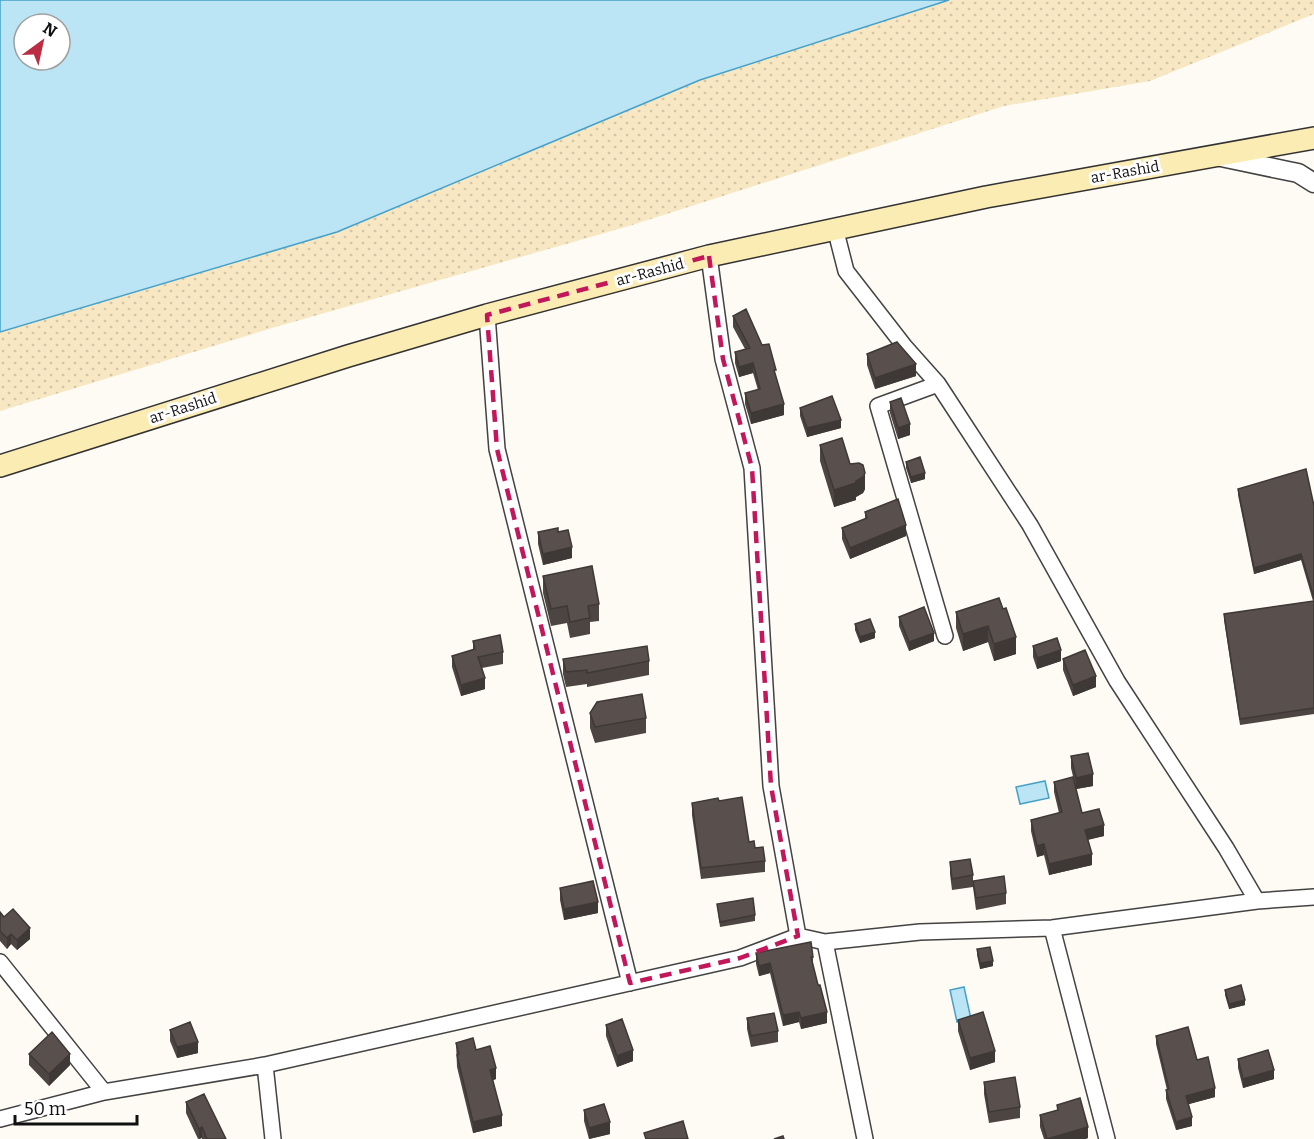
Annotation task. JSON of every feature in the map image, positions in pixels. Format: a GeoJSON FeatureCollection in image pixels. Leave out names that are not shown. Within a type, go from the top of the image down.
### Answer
{"type":"FeatureCollection","features":[{"type":"Feature","properties":{"kind":"main road","name":"ar-Rashid"},"geometry":{"type":"LineString","coordinates":[[0,466],[348,356],[487,315],[710,256],[986,197],[1314,138]]}},
{"type":"Feature","properties":{"kind":"street"},"geometry":{"type":"LineString","coordinates":[[1213,156],[1288,171],[1314,183]]}},
{"type":"Feature","properties":{"kind":"street"},"geometry":{"type":"LineString","coordinates":[[835,228],[846,271],[905,347],[938,384],[1030,525],[1117,681],[1226,848],[1257,901]]}},
{"type":"Feature","properties":{"kind":"street"},"geometry":{"type":"LineString","coordinates":[[710,256],[723,359],[752,468],[771,786],[798,936]]}},
{"type":"Feature","properties":{"kind":"street"},"geometry":{"type":"LineString","coordinates":[[487,315],[497,449],[630,983]]}},
{"type":"Feature","properties":{"kind":"street"},"geometry":{"type":"LineString","coordinates":[[938,384],[878,406],[945,636]]}},
{"type":"Feature","properties":{"kind":"street"},"geometry":{"type":"LineString","coordinates":[[0,1119],[104,1092],[265,1065],[740,958],[798,936],[825,942],[920,932],[1052,928],[1257,901],[1314,897]]}},
{"type":"Feature","properties":{"kind":"street"},"geometry":{"type":"LineString","coordinates":[[1052,928],[1107,1139]]}},
{"type":"Feature","properties":{"kind":"street"},"geometry":{"type":"LineString","coordinates":[[825,942],[865,1139]]}},
{"type":"Feature","properties":{"kind":"street"},"geometry":{"type":"LineString","coordinates":[[0,962],[104,1092]]}},
{"type":"Feature","properties":{"kind":"street"},"geometry":{"type":"LineString","coordinates":[[265,1065],[273,1139]]}},
{"type":"Feature","properties":{"kind":"highlighted area"},"geometry":{"type":"Polygon","coordinates":[[[709,256],[723,359],[752,468],[771,786],[798,936],[740,958],[630,983],[497,449],[487,315],[709,256]]]}},
{"type":"Feature","properties":{"kind":"sand"},"geometry":{"type":"Polygon","coordinates":[[[949,0],[1314,0],[1314,14],[1150,81],[1004,106],[629,226],[272,328],[0,411],[0,332],[337,232],[700,80],[949,0]]]}},
{"type":"Feature","properties":{"kind":"water"},"geometry":{"type":"Polygon","coordinates":[[[0,0],[949,0],[700,80],[337,232],[0,332],[0,0]]]}},
{"type":"Feature","properties":{"kind":"water"},"geometry":{"type":"Polygon","coordinates":[[[1045,781],[1049,798],[1020,804],[1016,787],[1045,781]]]}},
{"type":"Feature","properties":{"kind":"water"},"geometry":{"type":"Polygon","coordinates":[[[964,987],[971,1019],[957,1022],[950,990],[964,987]]]}},
{"type":"Feature","properties":{"kind":"building"},"geometry":{"type":"Polygon","coordinates":[[[746,309],[762,345],[769,344],[784,404],[751,413],[745,393],[760,389],[753,363],[739,367],[735,352],[750,348],[733,316],[746,309]]]}},
{"type":"Feature","properties":{"kind":"building"},"geometry":{"type":"Polygon","coordinates":[[[897,342],[916,364],[875,378],[867,354],[897,342]]]}},
{"type":"Feature","properties":{"kind":"building"},"geometry":{"type":"Polygon","coordinates":[[[832,396],[841,420],[807,428],[800,408],[832,396]]]}},
{"type":"Feature","properties":{"kind":"building"},"geometry":{"type":"Polygon","coordinates":[[[901,398],[910,424],[898,428],[890,402],[901,398]]]}},
{"type":"Feature","properties":{"kind":"building"},"geometry":{"type":"Polygon","coordinates":[[[842,438],[850,464],[863,465],[865,473],[856,483],[834,490],[820,445],[842,438]]]}},
{"type":"Feature","properties":{"kind":"building"},"geometry":{"type":"Polygon","coordinates":[[[920,457],[925,473],[911,477],[906,462],[920,457]]]}},
{"type":"Feature","properties":{"kind":"building"},"geometry":{"type":"Polygon","coordinates":[[[1306,469],[1314,506],[1314,598],[1301,554],[1254,568],[1238,489],[1306,469]]]}},
{"type":"Feature","properties":{"kind":"building"},"geometry":{"type":"Polygon","coordinates":[[[898,499],[906,525],[850,548],[842,528],[867,518],[865,512],[898,499]]]}},
{"type":"Feature","properties":{"kind":"building"},"geometry":{"type":"Polygon","coordinates":[[[558,528],[558,532],[568,530],[572,547],[543,554],[538,532],[558,528]]]}},
{"type":"Feature","properties":{"kind":"building"},"geometry":{"type":"Polygon","coordinates":[[[592,566],[599,604],[588,606],[590,618],[570,622],[567,606],[551,609],[543,576],[592,566]]]}},
{"type":"Feature","properties":{"kind":"building"},"geometry":{"type":"Polygon","coordinates":[[[999,598],[1003,609],[1006,608],[1016,637],[994,644],[988,626],[963,634],[956,612],[999,598]]]}},
{"type":"Feature","properties":{"kind":"building"},"geometry":{"type":"Polygon","coordinates":[[[1314,601],[1314,708],[1240,719],[1224,614],[1314,601]]]}},
{"type":"Feature","properties":{"kind":"building"},"geometry":{"type":"Polygon","coordinates":[[[924,607],[934,633],[909,642],[899,617],[924,607]]]}},
{"type":"Feature","properties":{"kind":"building"},"geometry":{"type":"Polygon","coordinates":[[[870,619],[875,632],[860,637],[855,624],[870,619]]]}},
{"type":"Feature","properties":{"kind":"building"},"geometry":{"type":"Polygon","coordinates":[[[500,635],[503,652],[478,657],[485,678],[461,685],[452,656],[475,649],[473,641],[500,635]]]}},
{"type":"Feature","properties":{"kind":"building"},"geometry":{"type":"Polygon","coordinates":[[[1057,638],[1061,650],[1037,658],[1033,646],[1057,638]]]}},
{"type":"Feature","properties":{"kind":"building"},"geometry":{"type":"Polygon","coordinates":[[[647,646],[649,661],[587,673],[587,670],[566,672],[563,659],[647,646]]]}},
{"type":"Feature","properties":{"kind":"building"},"geometry":{"type":"Polygon","coordinates":[[[1085,650],[1096,676],[1073,685],[1063,659],[1085,650]]]}},
{"type":"Feature","properties":{"kind":"building"},"geometry":{"type":"Polygon","coordinates":[[[642,694],[646,718],[595,727],[590,713],[597,702],[642,694]]]}},
{"type":"Feature","properties":{"kind":"building"},"geometry":{"type":"Polygon","coordinates":[[[1088,753],[1093,774],[1076,778],[1071,756],[1088,753]]]}},
{"type":"Feature","properties":{"kind":"building"},"geometry":{"type":"Polygon","coordinates":[[[1073,777],[1082,813],[1099,809],[1104,825],[1085,830],[1092,854],[1049,864],[1044,844],[1037,846],[1031,820],[1062,812],[1054,782],[1073,777]]]}},
{"type":"Feature","properties":{"kind":"building"},"geometry":{"type":"Polygon","coordinates":[[[742,797],[749,842],[754,841],[755,848],[763,847],[765,861],[701,868],[692,803],[718,798],[719,801],[742,797]]]}},
{"type":"Feature","properties":{"kind":"building"},"geometry":{"type":"Polygon","coordinates":[[[970,859],[973,875],[952,879],[950,862],[970,859]]]}},
{"type":"Feature","properties":{"kind":"building"},"geometry":{"type":"Polygon","coordinates":[[[1004,876],[1006,893],[976,898],[973,881],[1004,876]]]}},
{"type":"Feature","properties":{"kind":"building"},"geometry":{"type":"Polygon","coordinates":[[[593,881],[598,902],[564,909],[560,888],[593,881]]]}},
{"type":"Feature","properties":{"kind":"building"},"geometry":{"type":"Polygon","coordinates":[[[753,898],[755,915],[720,922],[717,904],[753,898]]]}},
{"type":"Feature","properties":{"kind":"building"},"geometry":{"type":"Polygon","coordinates":[[[13,909],[30,928],[17,940],[11,934],[7,938],[0,931],[0,912],[4,917],[13,909]]]}},
{"type":"Feature","properties":{"kind":"building"},"geometry":{"type":"Polygon","coordinates":[[[811,942],[813,957],[811,957],[827,1012],[801,1018],[799,1012],[783,1015],[770,963],[759,966],[756,953],[811,942]]]}},
{"type":"Feature","properties":{"kind":"building"},"geometry":{"type":"Polygon","coordinates":[[[990,947],[993,961],[980,963],[977,949],[990,947]]]}},
{"type":"Feature","properties":{"kind":"building"},"geometry":{"type":"Polygon","coordinates":[[[1241,985],[1245,1000],[1229,1004],[1225,990],[1241,985]]]}},
{"type":"Feature","properties":{"kind":"building"},"geometry":{"type":"Polygon","coordinates":[[[983,1012],[995,1051],[970,1058],[958,1020],[983,1012]]]}},
{"type":"Feature","properties":{"kind":"building"},"geometry":{"type":"Polygon","coordinates":[[[774,1013],[778,1031],[751,1036],[747,1018],[774,1013]]]}},
{"type":"Feature","properties":{"kind":"building"},"geometry":{"type":"Polygon","coordinates":[[[622,1019],[633,1050],[617,1056],[606,1025],[622,1019]]]}},
{"type":"Feature","properties":{"kind":"building"},"geometry":{"type":"Polygon","coordinates":[[[190,1022],[198,1042],[177,1047],[170,1030],[190,1022]]]}},
{"type":"Feature","properties":{"kind":"building"},"geometry":{"type":"Polygon","coordinates":[[[1188,1027],[1197,1060],[1208,1057],[1215,1088],[1186,1096],[1192,1117],[1176,1122],[1166,1090],[1169,1089],[1156,1036],[1188,1027]]]}},
{"type":"Feature","properties":{"kind":"building"},"geometry":{"type":"Polygon","coordinates":[[[52,1032],[70,1054],[49,1074],[29,1054],[52,1032]]]}},
{"type":"Feature","properties":{"kind":"building"},"geometry":{"type":"Polygon","coordinates":[[[473,1038],[476,1050],[490,1046],[496,1068],[490,1070],[502,1115],[473,1122],[456,1043],[473,1038]]]}},
{"type":"Feature","properties":{"kind":"building"},"geometry":{"type":"Polygon","coordinates":[[[1268,1050],[1274,1070],[1243,1079],[1238,1059],[1268,1050]]]}},
{"type":"Feature","properties":{"kind":"building"},"geometry":{"type":"Polygon","coordinates":[[[1015,1077],[1020,1107],[989,1112],[984,1082],[1015,1077]]]}},
{"type":"Feature","properties":{"kind":"building"},"geometry":{"type":"Polygon","coordinates":[[[204,1094],[226,1139],[207,1139],[202,1127],[199,1129],[186,1102],[204,1094]]]}},
{"type":"Feature","properties":{"kind":"building"},"geometry":{"type":"Polygon","coordinates":[[[1080,1098],[1088,1127],[1047,1139],[1040,1115],[1058,1110],[1057,1105],[1080,1098]]]}},
{"type":"Feature","properties":{"kind":"building"},"geometry":{"type":"Polygon","coordinates":[[[604,1104],[610,1122],[589,1128],[584,1110],[604,1104]]]}},
{"type":"Feature","properties":{"kind":"building"},"geometry":{"type":"Polygon","coordinates":[[[683,1121],[688,1139],[646,1139],[644,1133],[683,1121]]]}}]}
